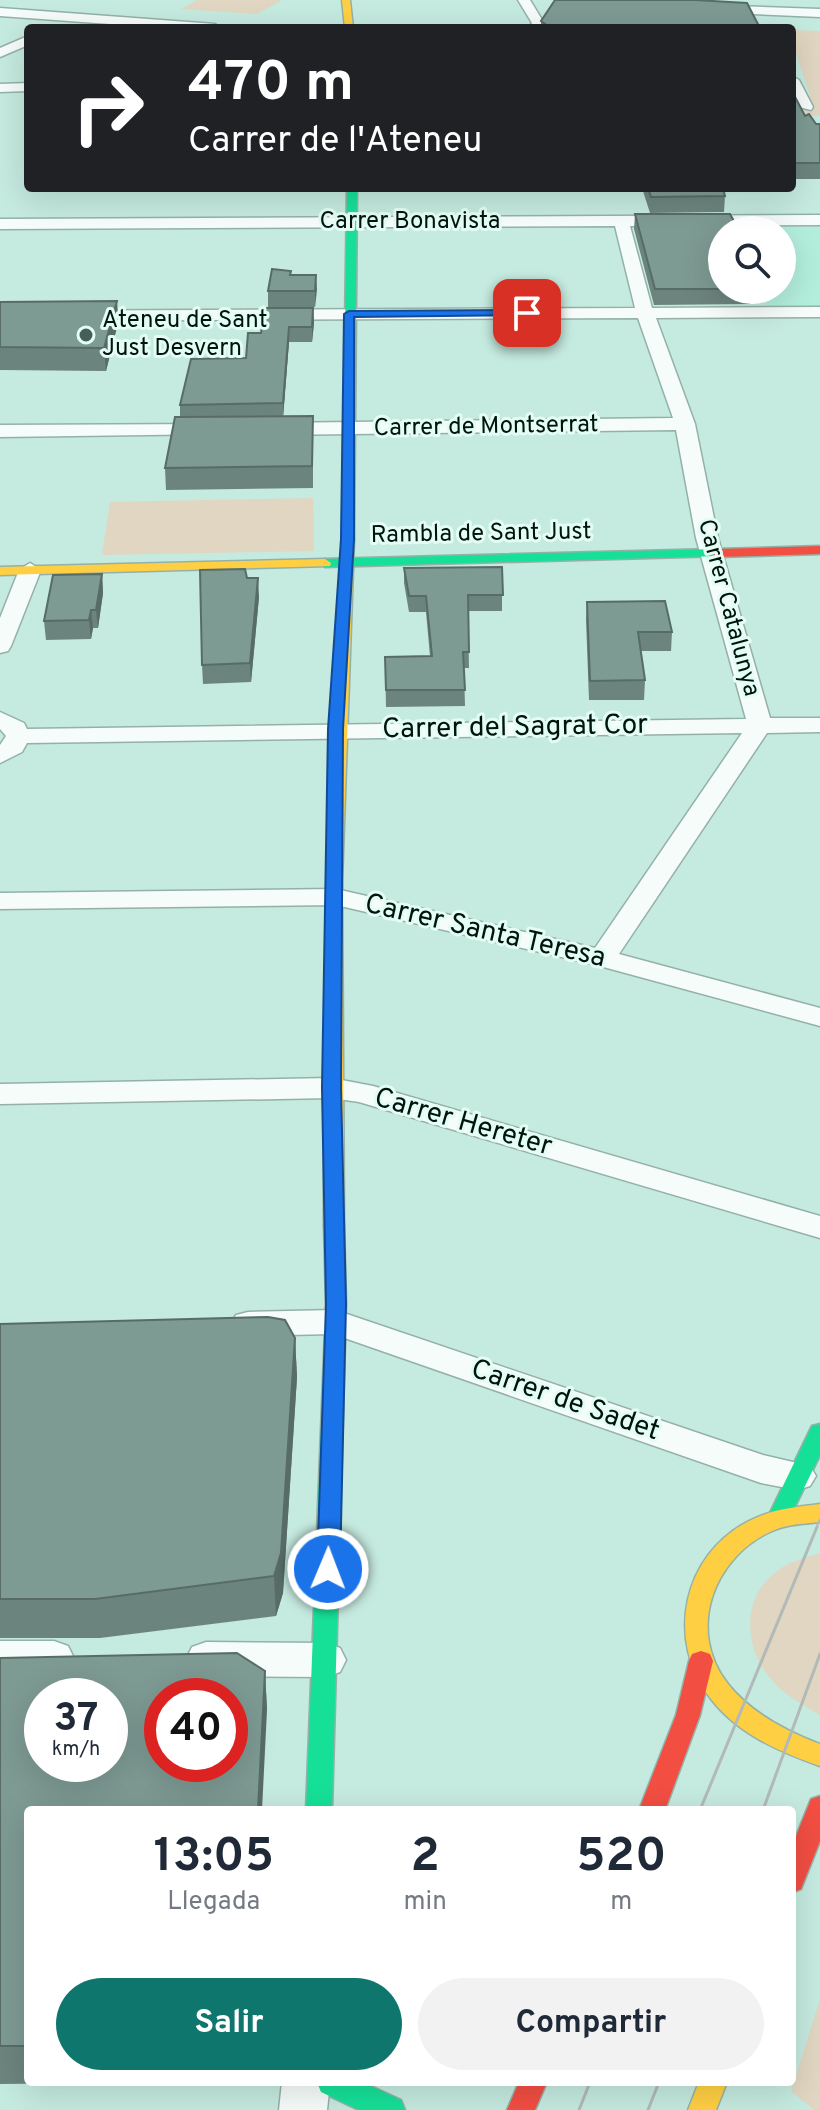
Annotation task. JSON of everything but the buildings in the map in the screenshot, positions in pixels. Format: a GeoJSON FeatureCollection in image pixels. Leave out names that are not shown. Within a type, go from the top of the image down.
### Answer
{"type":"FeatureCollection","features":[{"type":"Feature","properties":{"kind":"street"},"geometry":{"type":"LineString","coordinates":[[346,0],[349,24]]}},
{"type":"Feature","properties":{"kind":"street"},"geometry":{"type":"LineString","coordinates":[[524,0],[537,24]]}},
{"type":"Feature","properties":{"kind":"street"},"geometry":{"type":"LineString","coordinates":[[694,5],[752,6],[820,13]]}},
{"type":"Feature","properties":{"kind":"street"},"geometry":{"type":"LineString","coordinates":[[65,24],[103,6]]}},
{"type":"Feature","properties":{"kind":"street"},"geometry":{"type":"LineString","coordinates":[[752,6],[762,24]]}},
{"type":"Feature","properties":{"kind":"street"},"geometry":{"type":"LineString","coordinates":[[0,12],[161,24]]}},
{"type":"Feature","properties":{"kind":"street"},"geometry":{"type":"LineString","coordinates":[[0,53],[24,42]]}},
{"type":"Feature","properties":{"kind":"street"},"geometry":{"type":"LineString","coordinates":[[0,88],[24,87]]}},
{"type":"Feature","properties":{"kind":"street"},"geometry":{"type":"LineString","coordinates":[[796,88],[806,107]]}},
{"type":"Feature","properties":{"kind":"street"},"geometry":{"type":"LineString","coordinates":[[319,1806],[335,1322],[331,1088],[336,729],[344,562],[348,539],[352,192]]}},
{"type":"Feature","properties":{"kind":"street","name":"Carrer Catalunya"},"geometry":{"type":"LineString","coordinates":[[602,958],[760,725],[711,552],[685,424],[645,312],[621,220]]}},
{"type":"Feature","properties":{"kind":"street","name":"Carrer Bonavista"},"geometry":{"type":"LineString","coordinates":[[0,224],[820,220]]}},
{"type":"Feature","properties":{"kind":"street"},"geometry":{"type":"LineString","coordinates":[[0,316],[820,312]]}},
{"type":"Feature","properties":{"kind":"street","name":"Carrer de Montserrat"},"geometry":{"type":"LineString","coordinates":[[0,431],[685,424]]}},
{"type":"Feature","properties":{"kind":"street","name":"Rambla de Sant Just"},"geometry":{"type":"LineString","coordinates":[[0,571],[820,550]]}},
{"type":"Feature","properties":{"kind":"street"},"geometry":{"type":"LineString","coordinates":[[0,646],[30,570]]}},
{"type":"Feature","properties":{"kind":"street"},"geometry":{"type":"LineString","coordinates":[[0,719],[15,728],[18,736],[13,747],[0,756]]}},
{"type":"Feature","properties":{"kind":"street","name":"Carrer del Sagrat Cor"},"geometry":{"type":"LineString","coordinates":[[18,736],[336,729],[820,725]]}},
{"type":"Feature","properties":{"kind":"street","name":"Carrer Santa Teresa"},"geometry":{"type":"LineString","coordinates":[[0,901],[336,897],[602,958],[820,1017]]}},
{"type":"Feature","properties":{"kind":"street","name":"Carrer Hereter"},"geometry":{"type":"LineString","coordinates":[[0,1094],[331,1088],[362,1093],[820,1227]]}},
{"type":"Feature","properties":{"kind":"street"},"geometry":{"type":"LineString","coordinates":[[223,1325],[335,1322]]}},
{"type":"Feature","properties":{"kind":"street","name":"Carrer de Sadet"},"geometry":{"type":"LineString","coordinates":[[335,1322],[761,1469],[797,1476]]}},
{"type":"Feature","properties":{"kind":"street"},"geometry":{"type":"LineString","coordinates":[[778,1519],[820,1432]]}},
{"type":"Feature","properties":{"kind":"street"},"geometry":{"type":"LineString","coordinates":[[654,1806],[688,1715],[701,1661],[694,1611],[702,1580],[720,1554],[746,1533],[778,1519],[820,1513]]}},
{"type":"Feature","properties":{"kind":"street"},"geometry":{"type":"LineString","coordinates":[[0,1658],[93,1658]]}},
{"type":"Feature","properties":{"kind":"street"},"geometry":{"type":"LineString","coordinates":[[171,1659],[326,1660]]}},
{"type":"Feature","properties":{"kind":"street"},"geometry":{"type":"LineString","coordinates":[[701,1661],[739,1712],[761,1730],[786,1744],[820,1755]]}},
{"type":"Feature","properties":{"kind":"street"},"geometry":{"type":"LineString","coordinates":[[796,1870],[820,1807]]}},
{"type":"Feature","properties":{"kind":"street"},"geometry":{"type":"LineString","coordinates":[[804,1849],[820,1837]]}},
{"type":"Feature","properties":{"kind":"street"},"geometry":{"type":"LineString","coordinates":[[303,2110],[306,2086]]}},
{"type":"Feature","properties":{"kind":"street"},"geometry":{"type":"LineString","coordinates":[[340,2086],[391,2110]]}},
{"type":"Feature","properties":{"kind":"street"},"geometry":{"type":"LineString","coordinates":[[521,2110],[531,2086]]}},
{"type":"Feature","properties":{"kind":"street"},"geometry":{"type":"LineString","coordinates":[[702,2110],[711,2086]]}},
{"type":"Feature","properties":{"kind":"shaded area"},"geometry":{"type":"Polygon","coordinates":[[[197,0],[282,0],[257,14],[181,9],[197,0]]]}},
{"type":"Feature","properties":{"kind":"shaded area"},"geometry":{"type":"Polygon","coordinates":[[[796,30],[820,31],[820,116],[796,113],[796,100],[811,100],[796,53],[796,30]]]}},
{"type":"Feature","properties":{"kind":"shaded area"},"geometry":{"type":"Polygon","coordinates":[[[796,226],[820,226],[820,308],[768,307],[767,304],[796,304],[796,226]]]}},
{"type":"Feature","properties":{"kind":"shaded area"},"geometry":{"type":"Polygon","coordinates":[[[313,498],[314,551],[102,555],[110,502],[313,498]]]}},
{"type":"Feature","properties":{"kind":"shaded area"},"geometry":{"type":"Polygon","coordinates":[[[820,1553],[820,1715],[787,1694],[770,1678],[756,1654],[750,1627],[754,1600],[770,1577],[787,1565],[820,1553]]]}},
{"type":"Feature","properties":{"kind":"shaded area"},"geometry":{"type":"Polygon","coordinates":[[[820,1999],[820,2110],[814,2110],[791,2091],[793,2086],[796,2086],[796,2075],[820,1999]]]}},
{"type":"Feature","properties":{"kind":"tram line"},"geometry":{"type":"LineString","coordinates":[[816,1529],[820,1519]]}},
{"type":"Feature","properties":{"kind":"tram line"},"geometry":{"type":"LineString","coordinates":[[702,1806],[817,1527]]}},
{"type":"Feature","properties":{"kind":"tram line"},"geometry":{"type":"LineString","coordinates":[[764,1806],[820,1654]]}},
{"type":"Feature","properties":{"kind":"tram line"},"geometry":{"type":"LineString","coordinates":[[579,2110],[588,2086]]}},
{"type":"Feature","properties":{"kind":"tram line"},"geometry":{"type":"LineString","coordinates":[[648,2110],[657,2086]]}},
{"type":"Feature","properties":{"kind":"traffic: fast"},"geometry":{"type":"LineString","coordinates":[[348,540],[352,192]]}},
{"type":"Feature","properties":{"kind":"traffic: fast"},"geometry":{"type":"LineString","coordinates":[[325,563],[717,553]]}},
{"type":"Feature","properties":{"kind":"traffic: fast"},"geometry":{"type":"LineString","coordinates":[[319,1806],[336,1304],[334,1225]]}},
{"type":"Feature","properties":{"kind":"traffic: fast"},"geometry":{"type":"LineString","coordinates":[[778,1519],[820,1432]]}},
{"type":"Feature","properties":{"kind":"traffic: fast"},"geometry":{"type":"LineString","coordinates":[[340,2086],[391,2110]]}},
{"type":"Feature","properties":{"kind":"traffic: slow"},"geometry":{"type":"LineString","coordinates":[[346,0],[349,24]]}},
{"type":"Feature","properties":{"kind":"traffic: slow"},"geometry":{"type":"LineString","coordinates":[[334,1225],[334,882],[348,540]]}},
{"type":"Feature","properties":{"kind":"traffic: slow"},"geometry":{"type":"LineString","coordinates":[[0,571],[325,563]]}},
{"type":"Feature","properties":{"kind":"traffic: slow"},"geometry":{"type":"LineString","coordinates":[[820,1513],[777,1519],[734,1542],[717,1560],[705,1581],[696,1613],[696,1642],[705,1668],[720,1692],[740,1713],[765,1730],[820,1755]]}},
{"type":"Feature","properties":{"kind":"traffic: slow"},"geometry":{"type":"LineString","coordinates":[[702,2110],[711,2086]]}},
{"type":"Feature","properties":{"kind":"traffic: jam"},"geometry":{"type":"LineString","coordinates":[[717,553],[820,550]]}},
{"type":"Feature","properties":{"kind":"traffic: jam"},"geometry":{"type":"LineString","coordinates":[[654,1806],[688,1715],[701,1661]]}},
{"type":"Feature","properties":{"kind":"traffic: jam"},"geometry":{"type":"LineString","coordinates":[[796,1870],[820,1807]]}},
{"type":"Feature","properties":{"kind":"traffic: jam"},"geometry":{"type":"LineString","coordinates":[[521,2110],[531,2086]]}},
{"type":"Feature","properties":{"kind":"place","name":"Ateneu de Sant Just Desvern"},"geometry":{"type":"Point","coordinates":[86,335]}},
{"type":"Feature","properties":{"kind":"route"},"geometry":{"type":"LineString","coordinates":[[328,1569],[336,1304],[331,1088],[336,729],[344,562],[348,539],[349,314],[527,313]]}}]}
